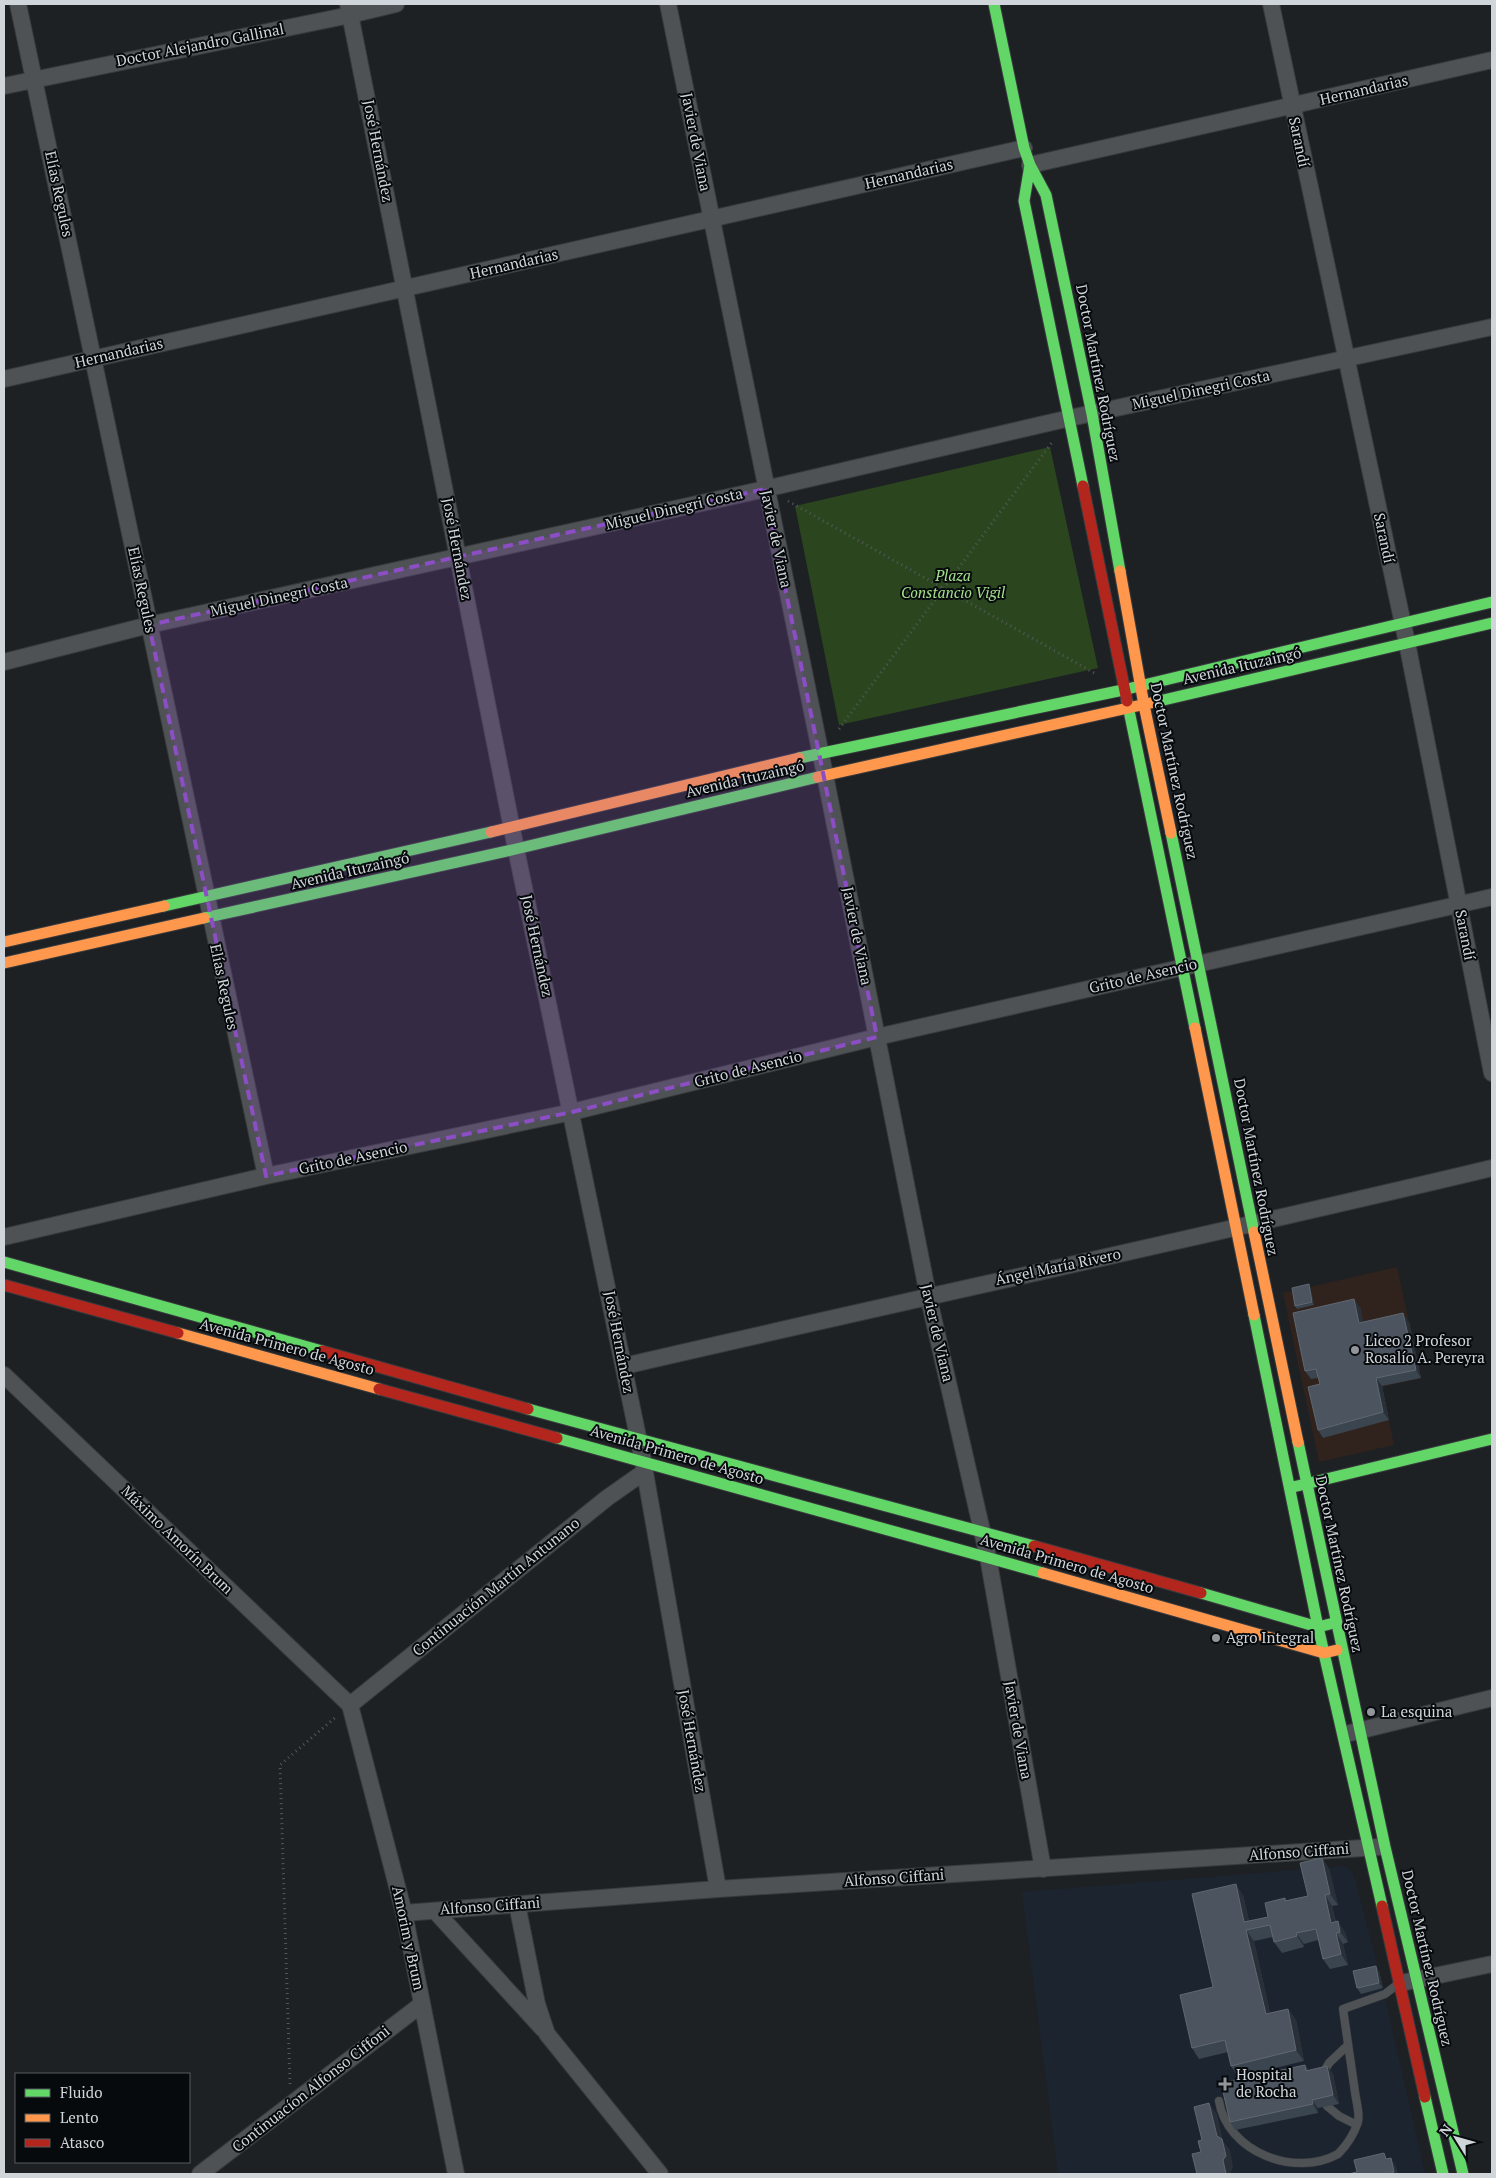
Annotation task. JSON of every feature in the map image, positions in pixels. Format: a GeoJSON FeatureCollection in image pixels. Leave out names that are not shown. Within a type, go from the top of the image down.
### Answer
{"type":"FeatureCollection","features":[{"type":"Feature","properties":{"kind":"street","name":"Elías Regules"},"geometry":{"type":"LineString","coordinates":[[18,4],[94,359],[209,918],[266,1176]]}},
{"type":"Feature","properties":{"kind":"street","name":"Doctor Alejandro Gallinal"},"geometry":{"type":"LineString","coordinates":[[4,86],[349,10],[396,4]]}},
{"type":"Feature","properties":{"kind":"street","name":"Javier de Viana"},"geometry":{"type":"LineString","coordinates":[[668,4],[765,489],[825,775],[928,1295],[988,1557],[1043,1869]]}},
{"type":"Feature","properties":{"kind":"street","name":"Doctor Martínez Rodríguez"},"geometry":{"type":"LineString","coordinates":[[994,4],[1024,148],[1030,165],[1046,195],[1092,414],[1144,705],[1306,1484],[1360,1730],[1400,1983],[1442,2174]]}},
{"type":"Feature","properties":{"kind":"street","name":"Sarandí"},"geometry":{"type":"LineString","coordinates":[[1271,4],[1407,643],[1492,1073]]}},
{"type":"Feature","properties":{"kind":"street","name":"José Hernández"},"geometry":{"type":"LineString","coordinates":[[349,10],[406,288],[516,849],[639,1440],[718,1889]]}},
{"type":"Feature","properties":{"kind":"street","name":"Hernandarias"},"geometry":{"type":"LineString","coordinates":[[1030,165],[1292,107],[1492,60]]}},
{"type":"Feature","properties":{"kind":"street","name":"Hernandarias"},"geometry":{"type":"LineString","coordinates":[[4,379],[1024,148]]}},
{"type":"Feature","properties":{"kind":"street","name":"Doctor Martínez Rodríguez"},"geometry":{"type":"LineString","coordinates":[[1030,165],[1024,201],[1070,418],[1123,690],[1318,1627],[1343,1735],[1416,1980],[1463,2174]]}},
{"type":"Feature","properties":{"kind":"street","name":"Miguel Dinegri Costa"},"geometry":{"type":"LineString","coordinates":[[4,662],[149,625],[765,489],[1070,418],[1492,327]]}},
{"type":"Feature","properties":{"kind":"street","name":"Avenida Ituzaingó"},"geometry":{"type":"LineString","coordinates":[[4,942],[512,827],[820,753],[1123,690],[1492,602]]}},
{"type":"Feature","properties":{"kind":"street","name":"Avenida Ituzaingó"},"geometry":{"type":"LineString","coordinates":[[4,963],[516,849],[825,775],[1144,705],[1492,623]]}},
{"type":"Feature","properties":{"kind":"street","name":"Grito de Asencio"},"geometry":{"type":"LineString","coordinates":[[4,1237],[266,1176],[572,1112],[877,1037],[1492,897]]}},
{"type":"Feature","properties":{"kind":"street","name":"Ángel María Rivero"},"geometry":{"type":"LineString","coordinates":[[624,1366],[928,1295],[1235,1229],[1492,1168]]}},
{"type":"Feature","properties":{"kind":"street","name":"Avenida Primero de Agosto"},"geometry":{"type":"LineString","coordinates":[[4,1262],[639,1440],[982,1531],[1318,1627]]}},
{"type":"Feature","properties":{"kind":"street","name":"Avenida Primero de Agosto"},"geometry":{"type":"LineString","coordinates":[[4,1285],[644,1467],[988,1557],[1324,1653],[1342,1650]]}},
{"type":"Feature","properties":{"kind":"street","name":"Máximo Amorín Brum"},"geometry":{"type":"LineString","coordinates":[[4,1375],[350,1705]]}},
{"type":"Feature","properties":{"kind":"street"},"geometry":{"type":"LineString","coordinates":[[1290,1487],[1492,1439]]}},
{"type":"Feature","properties":{"kind":"street","name":"Continuación Martín Antunano"},"geometry":{"type":"LineString","coordinates":[[350,1705],[644,1467]]}},
{"type":"Feature","properties":{"kind":"street"},"geometry":{"type":"LineString","coordinates":[[1318,1627],[1336,1622]]}},
{"type":"Feature","properties":{"kind":"street"},"geometry":{"type":"LineString","coordinates":[[1343,1735],[1492,1698]]}},
{"type":"Feature","properties":{"kind":"street","name":"Amorim y Brum"},"geometry":{"type":"LineString","coordinates":[[350,1705],[404,1913],[456,2174]]}},
{"type":"Feature","properties":{"kind":"street","name":"Alfonso Ciffani"},"geometry":{"type":"LineString","coordinates":[[404,1913],[718,1889],[1377,1847]]}},
{"type":"Feature","properties":{"kind":"street"},"geometry":{"type":"LineString","coordinates":[[517,1904],[537,2004],[547,2034]]}},
{"type":"Feature","properties":{"kind":"street"},"geometry":{"type":"LineString","coordinates":[[435,1911],[547,2034],[660,2174]]}},
{"type":"Feature","properties":{"kind":"street"},"geometry":{"type":"LineString","coordinates":[[1400,1983],[1492,1964]]}},
{"type":"Feature","properties":{"kind":"street","name":"Continuacíon Alfonso Ciffoni"},"geometry":{"type":"LineString","coordinates":[[200,2174],[422,2004]]}},
{"type":"Feature","properties":{"kind":"lane"},"geometry":{"type":"LineString","coordinates":[[1300,2172],[1316,2168],[1335,2157],[1349,2141],[1358,2119],[1343,2009],[1385,1994],[1400,1983]]}},
{"type":"Feature","properties":{"kind":"lane"},"geometry":{"type":"LineString","coordinates":[[1322,2077],[1329,2063],[1348,2045]]}},
{"type":"Feature","properties":{"kind":"lane"},"geometry":{"type":"LineString","coordinates":[[1219,2101],[1225,2124],[1236,2140],[1264,2162],[1284,2171]]}},
{"type":"Feature","properties":{"kind":"lane"},"geometry":{"type":"LineString","coordinates":[[1328,2106],[1338,2116],[1356,2125]]}},
{"type":"Feature","properties":{"kind":"path"},"geometry":{"type":"LineString","coordinates":[[838,730],[1070,418]]}},
{"type":"Feature","properties":{"kind":"path"},"geometry":{"type":"LineString","coordinates":[[765,489],[1098,675]]}},
{"type":"Feature","properties":{"kind":"path"},"geometry":{"type":"LineString","coordinates":[[290,2104],[280,1765],[350,1705]]}},
{"type":"Feature","properties":{"kind":"highlighted area"},"geometry":{"type":"Polygon","coordinates":[[[765,489],[877,1037],[572,1112],[266,1176],[149,625],[765,489]]]}},
{"type":"Feature","properties":{"kind":"shaded area","name":"Liceo 2 Profesor Rosalío A. Pereyra"},"geometry":{"type":"Polygon","coordinates":[[[1397,1267],[1421,1378],[1382,1387],[1394,1445],[1319,1462],[1283,1293],[1397,1267]]]}},
{"type":"Feature","properties":{"kind":"shaded area","name":"Hospital de Rocha"},"geometry":{"type":"Polygon","coordinates":[[[1345,1866],[1353,1873],[1379,1971],[1425,2174],[1058,2174],[1022,1892],[1345,1866]]]}},
{"type":"Feature","properties":{"kind":"green space","name":"Plaza Constancio Vigil"},"geometry":{"type":"Polygon","coordinates":[[[1050,447],[1098,668],[839,725],[795,506],[1050,447]]]}},
{"type":"Feature","properties":{"kind":"building"},"geometry":{"type":"Polygon","coordinates":[[[1309,1284],[1312,1302],[1295,1306],[1292,1288],[1309,1284]]]}},
{"type":"Feature","properties":{"kind":"building"},"geometry":{"type":"Polygon","coordinates":[[[1354,1299],[1359,1323],[1403,1313],[1416,1370],[1376,1378],[1383,1412],[1318,1430],[1308,1387],[1320,1384],[1316,1369],[1305,1371],[1293,1313],[1354,1299]]]}},
{"type":"Feature","properties":{"kind":"building"},"geometry":{"type":"Polygon","coordinates":[[[1322,1858],[1330,1894],[1325,1895],[1331,1923],[1338,1921],[1340,1932],[1336,1933],[1341,1954],[1323,1959],[1316,1929],[1296,1933],[1297,1936],[1274,1942],[1270,1925],[1246,1930],[1266,2014],[1288,2009],[1296,2050],[1231,2066],[1225,2040],[1192,2048],[1180,1995],[1213,1987],[1192,1894],[1236,1884],[1244,1922],[1268,1917],[1265,1903],[1285,1898],[1285,1901],[1308,1896],[1300,1863],[1322,1858]]]}},
{"type":"Feature","properties":{"kind":"building"},"geometry":{"type":"Polygon","coordinates":[[[1376,1966],[1379,1983],[1357,1988],[1353,1971],[1376,1966]]]}},
{"type":"Feature","properties":{"kind":"building"},"geometry":{"type":"Polygon","coordinates":[[[1305,2065],[1306,2071],[1327,2066],[1333,2095],[1312,2100],[1313,2104],[1230,2122],[1221,2083],[1305,2065]]]}},
{"type":"Feature","properties":{"kind":"building"},"geometry":{"type":"Polygon","coordinates":[[[1209,2103],[1217,2136],[1222,2139],[1226,2156],[1223,2160],[1226,2174],[1197,2174],[1192,2154],[1201,2152],[1198,2141],[1202,2140],[1194,2107],[1209,2103]]]}},
{"type":"Feature","properties":{"kind":"building"},"geometry":{"type":"Polygon","coordinates":[[[1384,2153],[1386,2159],[1391,2158],[1394,2172],[1389,2174],[1348,2174],[1357,2172],[1354,2160],[1384,2153]]]}},
{"type":"Feature","properties":{"kind":"traffic: fast"},"geometry":{"type":"LineString","coordinates":[[994,4],[1024,148],[1030,165],[1046,195],[1092,414],[1120,571]]}},
{"type":"Feature","properties":{"kind":"traffic: fast"},"geometry":{"type":"LineString","coordinates":[[1030,165],[1024,201],[1083,486]]}},
{"type":"Feature","properties":{"kind":"traffic: fast"},"geometry":{"type":"LineString","coordinates":[[799,758],[1123,690],[1492,602]]}},
{"type":"Feature","properties":{"kind":"traffic: fast"},"geometry":{"type":"LineString","coordinates":[[1155,702],[1492,623]]}},
{"type":"Feature","properties":{"kind":"traffic: fast"},"geometry":{"type":"LineString","coordinates":[[1127,701],[1195,1028]]}},
{"type":"Feature","properties":{"kind":"traffic: fast"},"geometry":{"type":"LineString","coordinates":[[204,918],[516,849],[818,777]]}},
{"type":"Feature","properties":{"kind":"traffic: fast"},"geometry":{"type":"LineString","coordinates":[[164,906],[491,832]]}},
{"type":"Feature","properties":{"kind":"traffic: fast"},"geometry":{"type":"LineString","coordinates":[[1171,833],[1254,1232]]}},
{"type":"Feature","properties":{"kind":"traffic: fast"},"geometry":{"type":"LineString","coordinates":[[4,1262],[322,1351]]}},
{"type":"Feature","properties":{"kind":"traffic: fast"},"geometry":{"type":"LineString","coordinates":[[1254,1315],[1318,1627],[1382,1906]]}},
{"type":"Feature","properties":{"kind":"traffic: fast"},"geometry":{"type":"LineString","coordinates":[[528,1409],[1034,1546]]}},
{"type":"Feature","properties":{"kind":"traffic: fast"},"geometry":{"type":"LineString","coordinates":[[557,1438],[1043,1573]]}},
{"type":"Feature","properties":{"kind":"traffic: fast"},"geometry":{"type":"LineString","coordinates":[[1293,1487],[1492,1439]]}},
{"type":"Feature","properties":{"kind":"traffic: fast"},"geometry":{"type":"LineString","coordinates":[[1298,1442],[1385,1847],[1463,2174]]}},
{"type":"Feature","properties":{"kind":"traffic: fast"},"geometry":{"type":"LineString","coordinates":[[1201,1593],[1318,1627],[1330,1624]]}},
{"type":"Feature","properties":{"kind":"traffic: fast"},"geometry":{"type":"LineString","coordinates":[[1425,2097],[1443,2174]]}},
{"type":"Feature","properties":{"kind":"traffic: slow"},"geometry":{"type":"LineString","coordinates":[[1120,571],[1144,705],[1171,833]]}},
{"type":"Feature","properties":{"kind":"traffic: slow"},"geometry":{"type":"LineString","coordinates":[[818,777],[1155,702]]}},
{"type":"Feature","properties":{"kind":"traffic: slow"},"geometry":{"type":"LineString","coordinates":[[491,832],[799,758]]}},
{"type":"Feature","properties":{"kind":"traffic: slow"},"geometry":{"type":"LineString","coordinates":[[4,942],[164,906]]}},
{"type":"Feature","properties":{"kind":"traffic: slow"},"geometry":{"type":"LineString","coordinates":[[4,963],[204,918]]}},
{"type":"Feature","properties":{"kind":"traffic: slow"},"geometry":{"type":"LineString","coordinates":[[1195,1028],[1254,1315]]}},
{"type":"Feature","properties":{"kind":"traffic: slow"},"geometry":{"type":"LineString","coordinates":[[1254,1232],[1298,1442]]}},
{"type":"Feature","properties":{"kind":"traffic: slow"},"geometry":{"type":"LineString","coordinates":[[178,1333],[379,1389]]}},
{"type":"Feature","properties":{"kind":"traffic: slow"},"geometry":{"type":"LineString","coordinates":[[1043,1573],[1324,1653],[1337,1650]]}},
{"type":"Feature","properties":{"kind":"traffic: jam"},"geometry":{"type":"LineString","coordinates":[[1083,486],[1127,701]]}},
{"type":"Feature","properties":{"kind":"traffic: jam"},"geometry":{"type":"LineString","coordinates":[[4,1285],[178,1333]]}},
{"type":"Feature","properties":{"kind":"traffic: jam"},"geometry":{"type":"LineString","coordinates":[[322,1351],[528,1409]]}},
{"type":"Feature","properties":{"kind":"traffic: jam"},"geometry":{"type":"LineString","coordinates":[[379,1389],[557,1438]]}},
{"type":"Feature","properties":{"kind":"traffic: jam"},"geometry":{"type":"LineString","coordinates":[[1034,1546],[1201,1593]]}},
{"type":"Feature","properties":{"kind":"traffic: jam"},"geometry":{"type":"LineString","coordinates":[[1382,1906],[1425,2097]]}},
{"type":"Feature","properties":{"kind":"place","name":"Liceo 2 Profesor Rosalío A. Pereyra"},"geometry":{"type":"Point","coordinates":[1355,1350]}},
{"type":"Feature","properties":{"kind":"place","name":"Agro Integral"},"geometry":{"type":"Point","coordinates":[1216,1638]}},
{"type":"Feature","properties":{"kind":"place","name":"La esquina"},"geometry":{"type":"Point","coordinates":[1371,1712]}},
{"type":"Feature","properties":{"kind":"place","name":"Hospital de Rocha"},"geometry":{"type":"Point","coordinates":[1225,2084]}}]}
